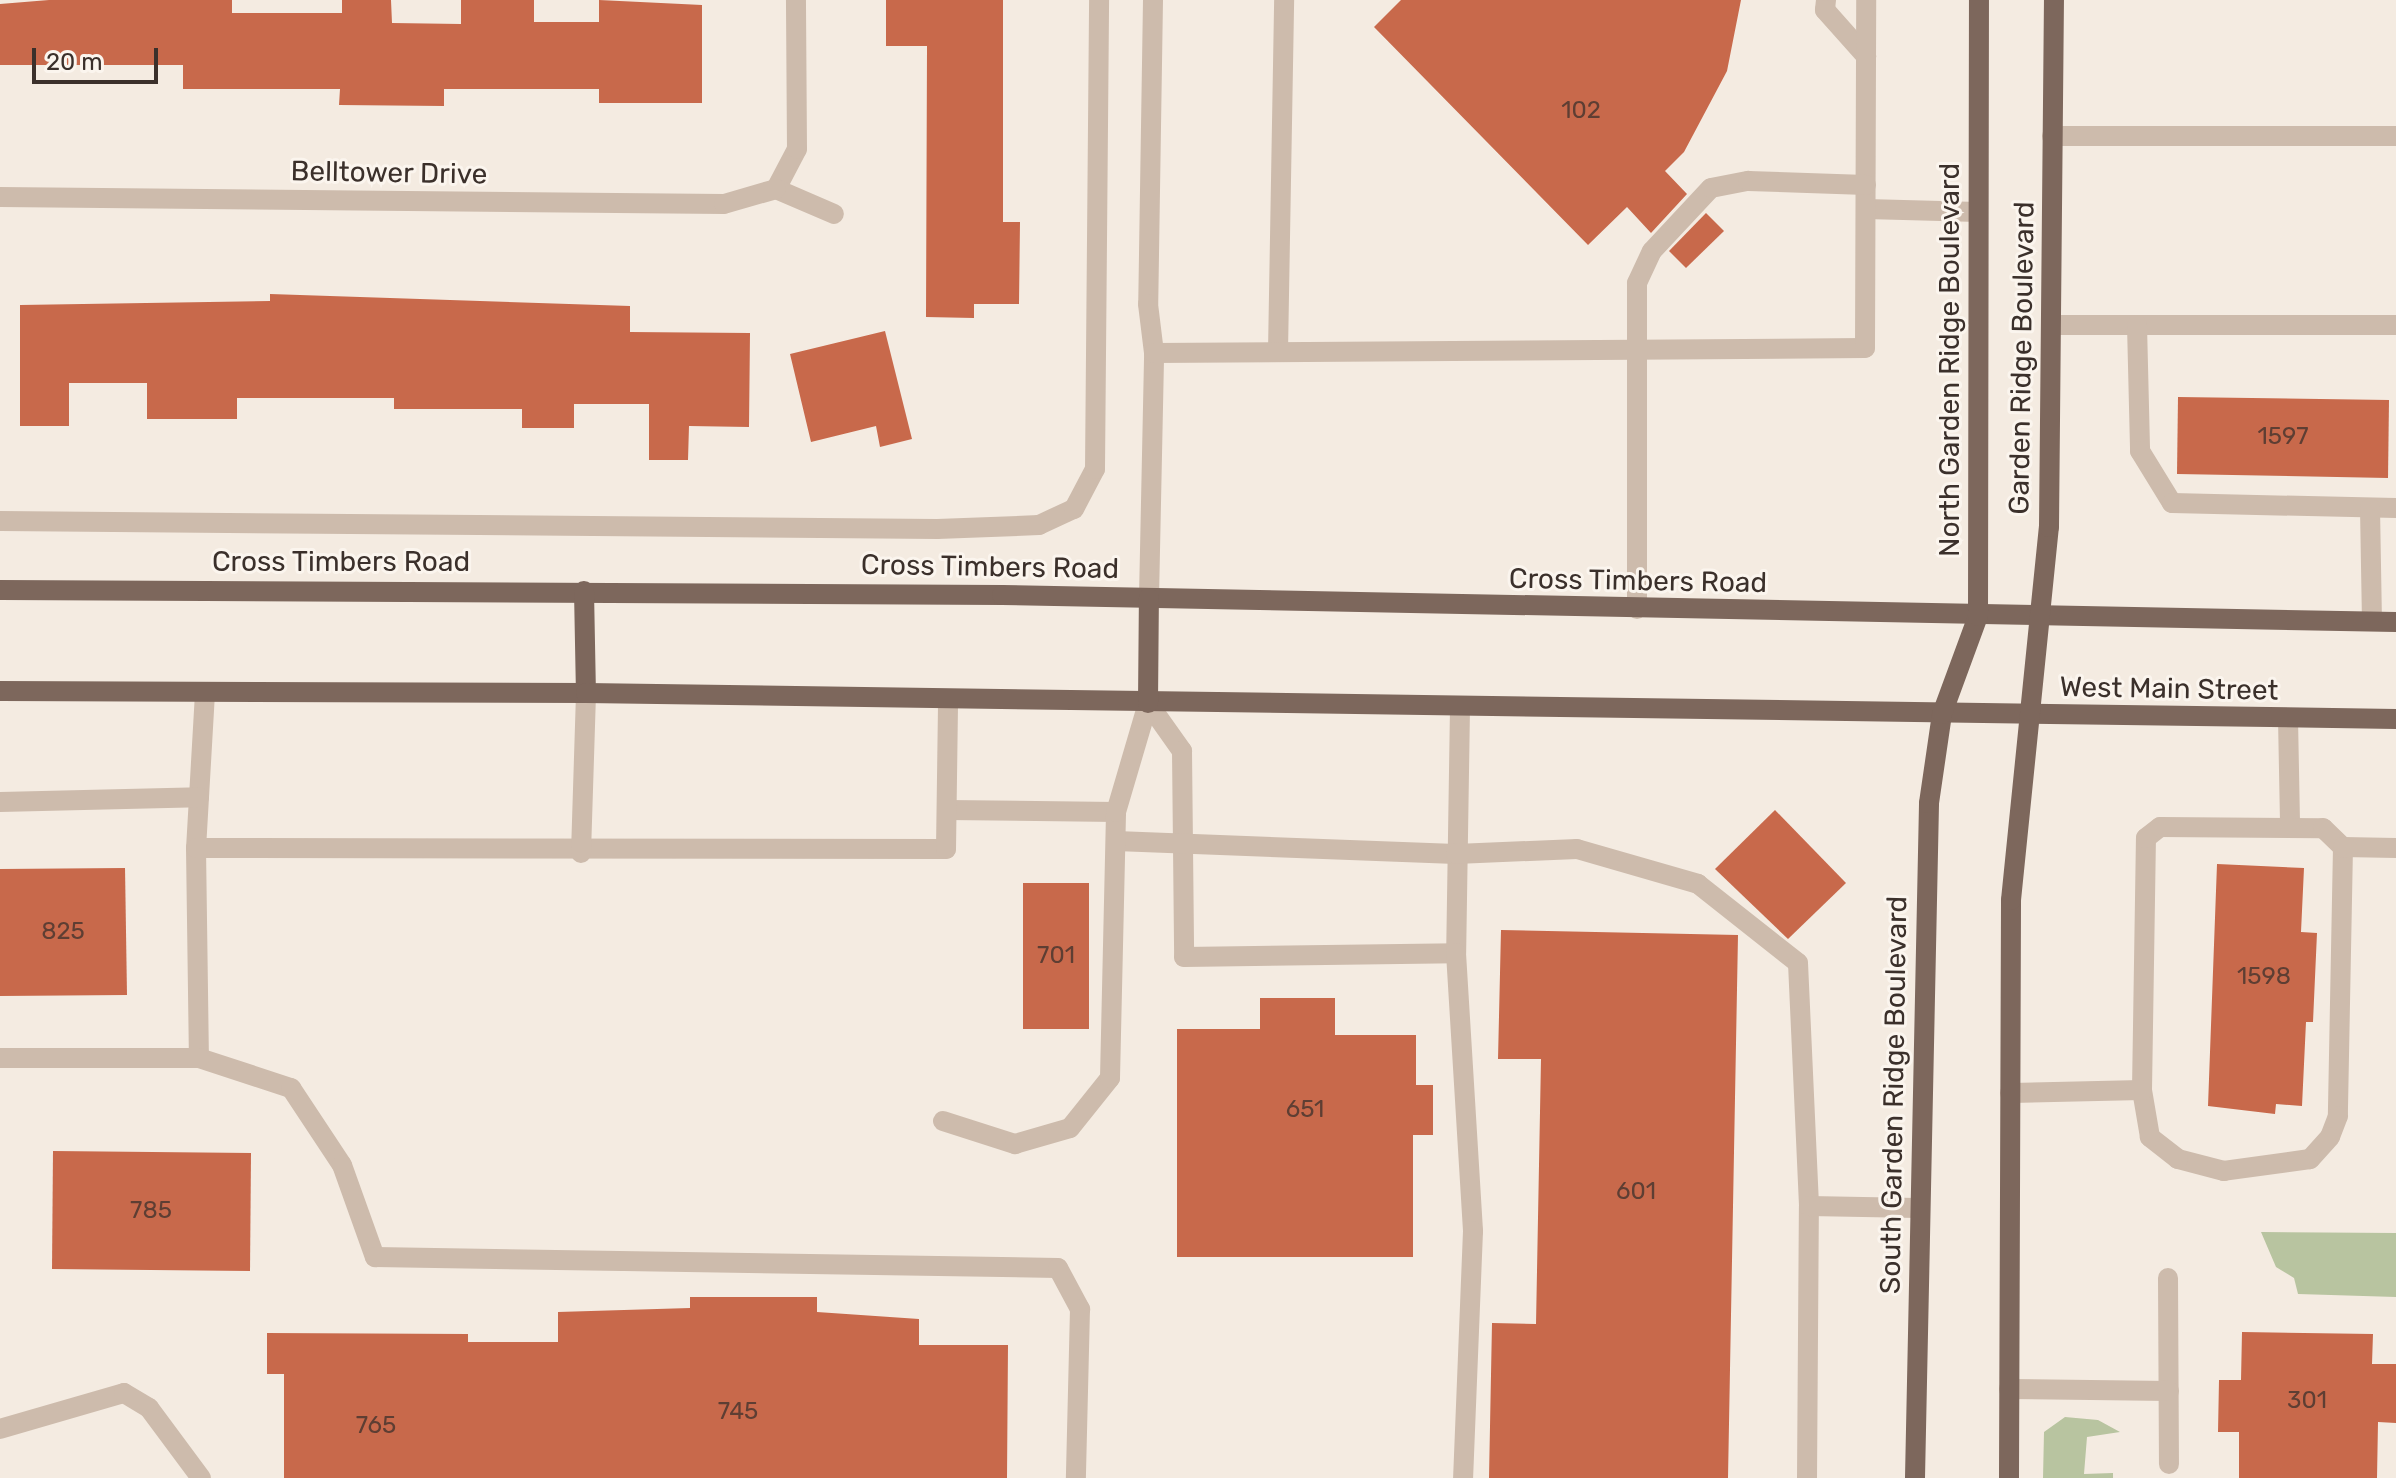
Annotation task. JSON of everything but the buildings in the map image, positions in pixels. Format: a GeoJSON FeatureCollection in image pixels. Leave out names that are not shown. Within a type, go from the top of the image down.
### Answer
{"type":"FeatureCollection","features":[{"type":"Feature","properties":{"kind":"main road","name":"North Garden Ridge Boulevard"},"geometry":{"type":"LineString","coordinates":[[1942,714],[1978,616],[1979,0]]}},
{"type":"Feature","properties":{"kind":"main road","name":"Garden Ridge Boulevard"},"geometry":{"type":"LineString","coordinates":[[2029,715],[2044,616],[2054,0]]}},
{"type":"Feature","properties":{"kind":"main road","name":"Cross Timbers Road"},"geometry":{"type":"LineString","coordinates":[[0,590],[584,591],[1149,598],[1978,616]]}},
{"type":"Feature","properties":{"kind":"main road"},"geometry":{"type":"LineString","coordinates":[[584,591],[586,693]]}},
{"type":"Feature","properties":{"kind":"main road"},"geometry":{"type":"LineString","coordinates":[[1148,703],[1149,598]]}},
{"type":"Feature","properties":{"kind":"main road"},"geometry":{"type":"LineString","coordinates":[[1978,616],[2396,622]]}},
{"type":"Feature","properties":{"kind":"main road"},"geometry":{"type":"LineString","coordinates":[[0,691],[586,693],[1942,714]]}},
{"type":"Feature","properties":{"kind":"main road","name":"West Main Street"},"geometry":{"type":"LineString","coordinates":[[1942,714],[2396,719]]}},
{"type":"Feature","properties":{"kind":"main road","name":"South Garden Ridge Boulevard"},"geometry":{"type":"LineString","coordinates":[[1915,1478],[1917,1208],[1929,803],[1942,714]]}},
{"type":"Feature","properties":{"kind":"main road"},"geometry":{"type":"LineString","coordinates":[[2009,1478],[2011,900],[2029,715]]}},
{"type":"Feature","properties":{"kind":"street"},"geometry":{"type":"LineString","coordinates":[[796,0],[797,149],[776,189],[834,214]]}},
{"type":"Feature","properties":{"kind":"street"},"geometry":{"type":"LineString","coordinates":[[0,521],[937,529],[1039,525],[1074,509],[1095,469],[1099,0]]}},
{"type":"Feature","properties":{"kind":"street"},"geometry":{"type":"LineString","coordinates":[[1149,598],[1154,353],[1148,304],[1153,0]]}},
{"type":"Feature","properties":{"kind":"street"},"geometry":{"type":"LineString","coordinates":[[1278,352],[1284,0]]}},
{"type":"Feature","properties":{"kind":"street"},"geometry":{"type":"LineString","coordinates":[[1826,0],[1825,10],[1866,56]]}},
{"type":"Feature","properties":{"kind":"street"},"geometry":{"type":"LineString","coordinates":[[1154,353],[1865,348],[1866,0]]}},
{"type":"Feature","properties":{"kind":"street"},"geometry":{"type":"LineString","coordinates":[[2052,136],[2396,136]]}},
{"type":"Feature","properties":{"kind":"street"},"geometry":{"type":"LineString","coordinates":[[1637,609],[1637,349],[1642,272],[1652,251],[1711,188],[1748,181],[1866,185]]}},
{"type":"Feature","properties":{"kind":"street","name":"Belltower Drive"},"geometry":{"type":"LineString","coordinates":[[0,197],[724,204],[776,189]]}},
{"type":"Feature","properties":{"kind":"street"},"geometry":{"type":"LineString","coordinates":[[1866,209],[1978,212]]}},
{"type":"Feature","properties":{"kind":"street"},"geometry":{"type":"LineString","coordinates":[[2051,325],[2396,325]]}},
{"type":"Feature","properties":{"kind":"street"},"geometry":{"type":"LineString","coordinates":[[2137,325],[2140,451],[2172,503],[2396,508]]}},
{"type":"Feature","properties":{"kind":"street"},"geometry":{"type":"LineString","coordinates":[[2370,508],[2372,621]]}},
{"type":"Feature","properties":{"kind":"street"},"geometry":{"type":"LineString","coordinates":[[199,1058],[196,848],[205,693]]}},
{"type":"Feature","properties":{"kind":"street"},"geometry":{"type":"LineString","coordinates":[[581,853],[586,693]]}},
{"type":"Feature","properties":{"kind":"street"},"geometry":{"type":"LineString","coordinates":[[196,848],[581,853],[946,849],[948,699]]}},
{"type":"Feature","properties":{"kind":"street"},"geometry":{"type":"LineString","coordinates":[[943,1121],[1015,1144],[1070,1128],[1110,1078],[1116,812],[1148,703]]}},
{"type":"Feature","properties":{"kind":"street"},"geometry":{"type":"LineString","coordinates":[[1148,703],[1182,751],[1184,957],[1456,953]]}},
{"type":"Feature","properties":{"kind":"street"},"geometry":{"type":"LineString","coordinates":[[1460,708],[1456,953],[1473,1231],[1463,1478]]}},
{"type":"Feature","properties":{"kind":"street"},"geometry":{"type":"LineString","coordinates":[[2288,718],[2290,827]]}},
{"type":"Feature","properties":{"kind":"street"},"geometry":{"type":"LineString","coordinates":[[0,802],[199,797]]}},
{"type":"Feature","properties":{"kind":"street"},"geometry":{"type":"LineString","coordinates":[[947,810],[1116,812]]}},
{"type":"Feature","properties":{"kind":"street"},"geometry":{"type":"LineString","coordinates":[[2343,847],[2338,1116],[2330,1137],[2310,1159],[2213,1168],[2178,1159],[2150,1137],[2142,1090],[2146,838],[2160,827],[2323,828],[2343,847],[2396,848]]}},
{"type":"Feature","properties":{"kind":"street"},"geometry":{"type":"LineString","coordinates":[[1116,841],[1184,847],[1456,854],[1577,849],[1698,884],[1798,963],[1809,1206],[1807,1478]]}},
{"type":"Feature","properties":{"kind":"street"},"geometry":{"type":"LineString","coordinates":[[0,1058],[199,1058],[291,1088],[342,1165],[375,1257],[1058,1268],[1080,1309],[1076,1478]]}},
{"type":"Feature","properties":{"kind":"street"},"geometry":{"type":"LineString","coordinates":[[2010,1093],[2142,1090]]}},
{"type":"Feature","properties":{"kind":"street"},"geometry":{"type":"LineString","coordinates":[[1809,1206],[1917,1208]]}},
{"type":"Feature","properties":{"kind":"street"},"geometry":{"type":"LineString","coordinates":[[2168,1278],[2169,1464]]}},
{"type":"Feature","properties":{"kind":"street"},"geometry":{"type":"LineString","coordinates":[[2009,1389],[2169,1391]]}},
{"type":"Feature","properties":{"kind":"street"},"geometry":{"type":"LineString","coordinates":[[0,1429],[124,1393],[149,1408],[201,1478]]}},
{"type":"Feature","properties":{"kind":"green space"},"geometry":{"type":"Polygon","coordinates":[[[2261,1232],[2396,1233],[2396,1297],[2298,1294],[2294,1278],[2276,1267],[2261,1232]]]}},
{"type":"Feature","properties":{"kind":"green space"},"geometry":{"type":"Polygon","coordinates":[[[2065,1417],[2098,1420],[2120,1432],[2087,1437],[2084,1474],[2113,1473],[2113,1478],[2043,1478],[2044,1432],[2065,1417]]]}}]}
